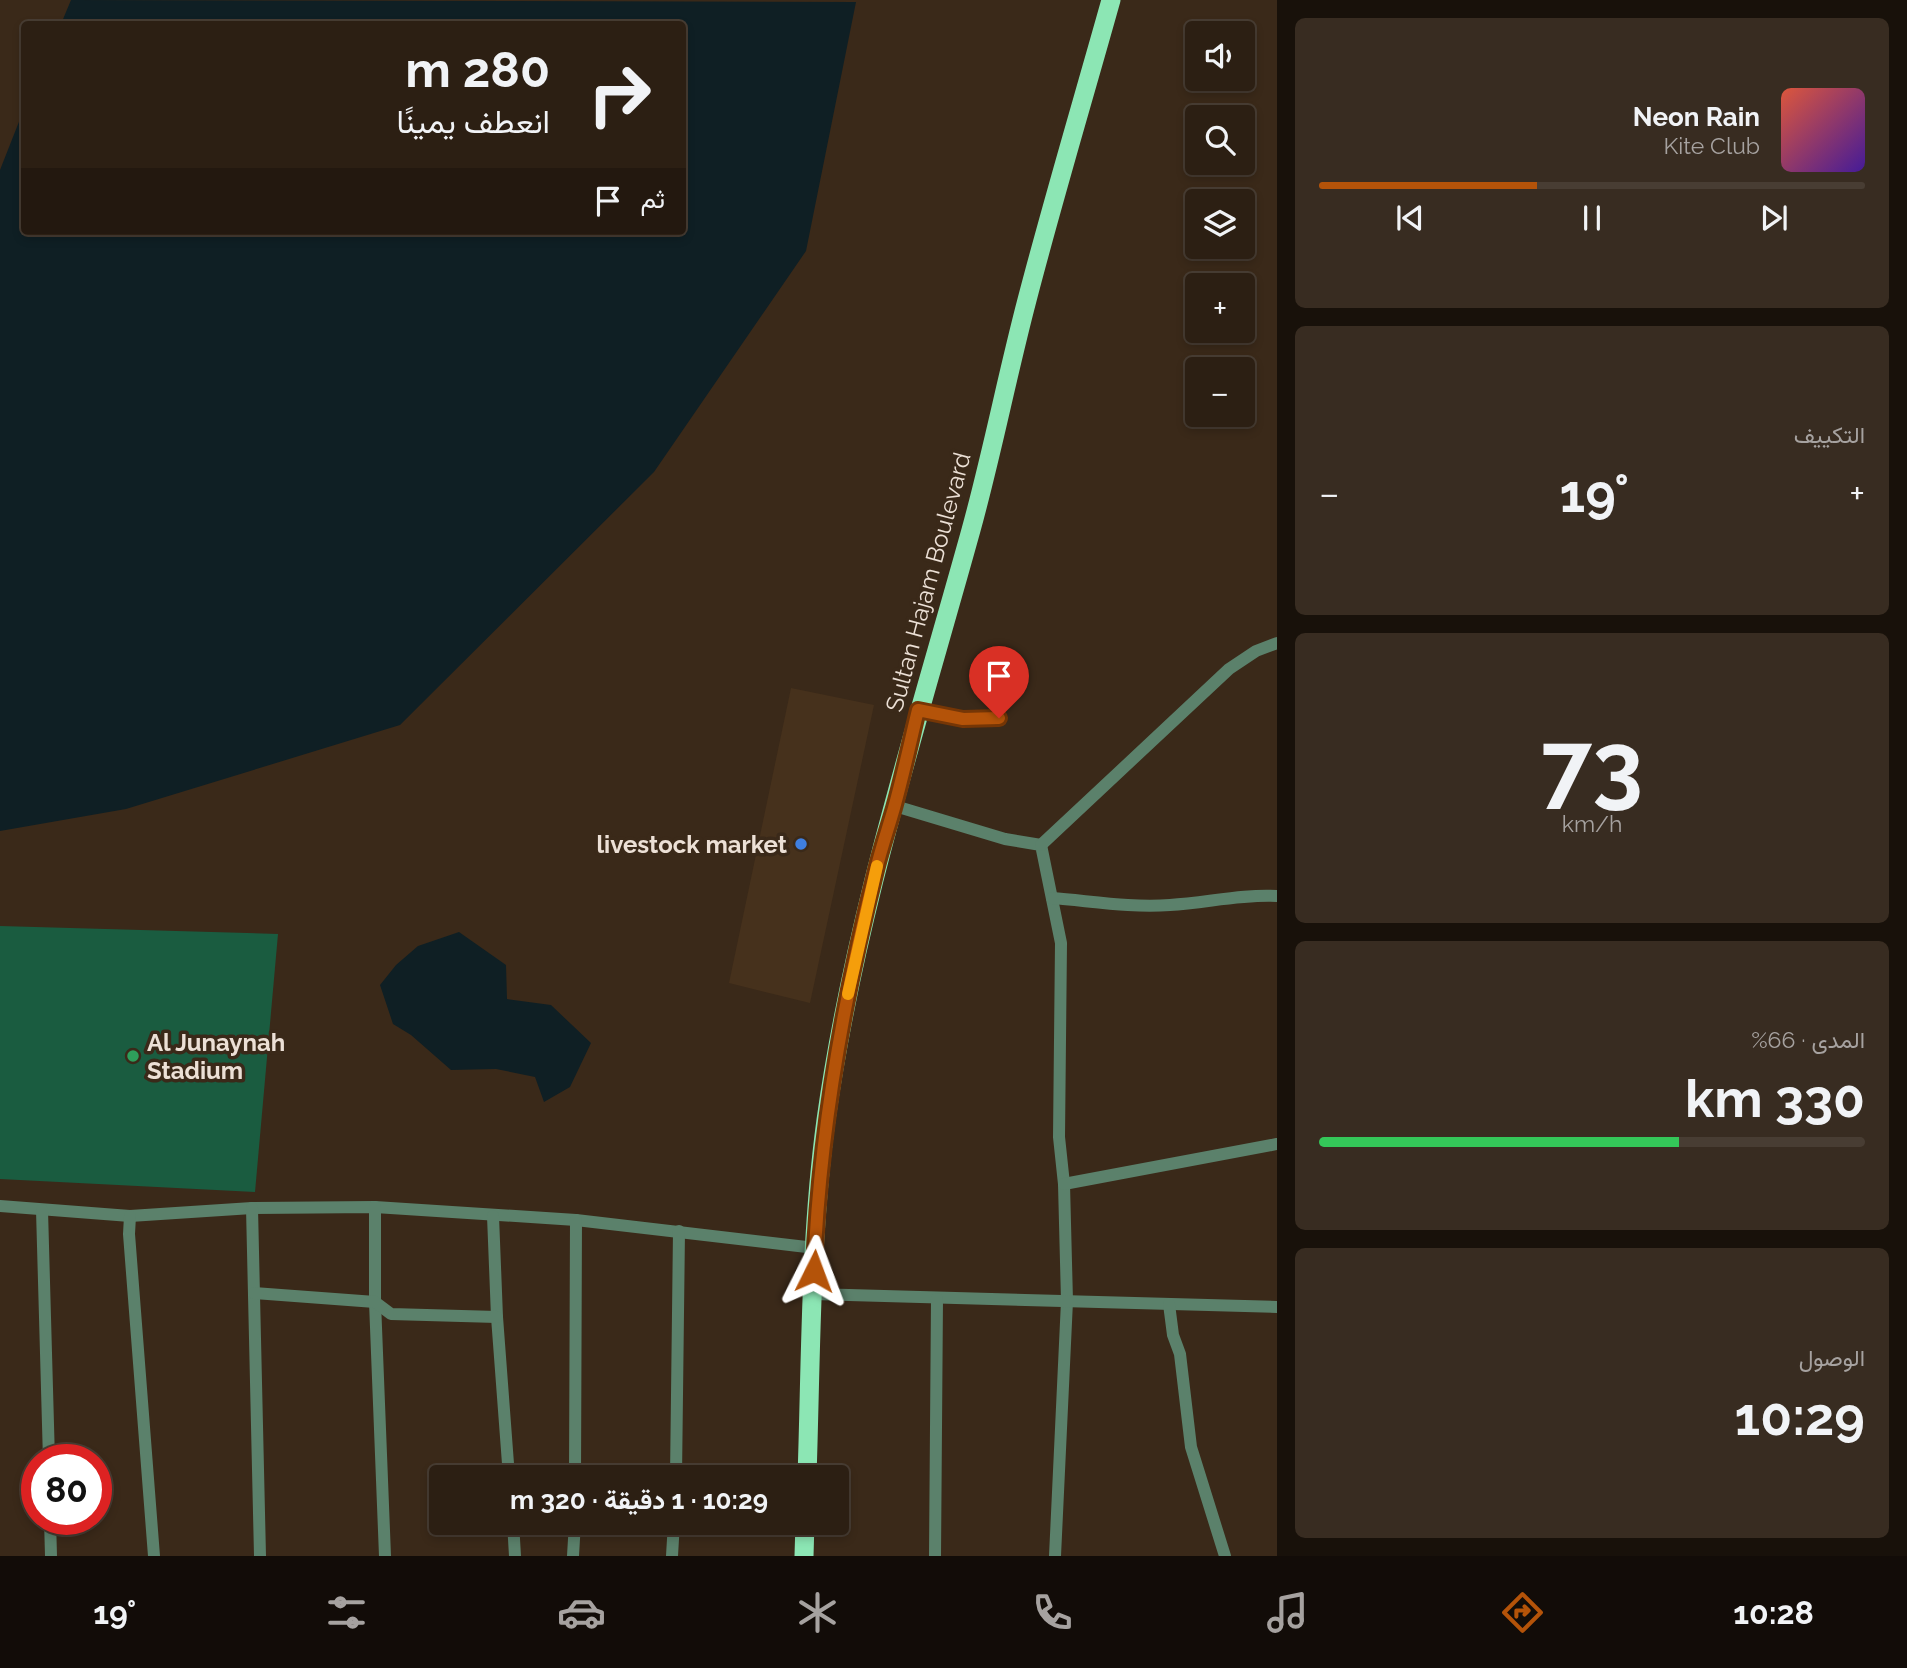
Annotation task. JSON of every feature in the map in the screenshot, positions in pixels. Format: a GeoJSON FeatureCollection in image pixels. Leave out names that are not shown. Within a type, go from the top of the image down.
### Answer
{"type":"FeatureCollection","features":[{"type":"Feature","properties":{"kind":"highway","name":"Sultan Hajam Boulevard"},"geometry":{"type":"LineString","coordinates":[[807,1465],[815,1248],[825,1129],[845,1012],[876,868],[895,806],[918,710],[980,497],[1027,299],[1111,0]]}},
{"type":"Feature","properties":{"kind":"highway"},"geometry":{"type":"LineString","coordinates":[[804,1556],[805,1535]]}},
{"type":"Feature","properties":{"kind":"street"},"geometry":{"type":"LineString","coordinates":[[1041,845],[1229,669],[1256,651],[1277,643]]}},
{"type":"Feature","properties":{"kind":"street"},"geometry":{"type":"LineString","coordinates":[[918,710],[963,719],[999,718]]}},
{"type":"Feature","properties":{"kind":"street"},"geometry":{"type":"LineString","coordinates":[[895,806],[1006,839],[1041,845]]}},
{"type":"Feature","properties":{"kind":"street"},"geometry":{"type":"LineString","coordinates":[[1041,845],[1061,943],[1059,1137],[1064,1184],[1067,1301],[1055,1556]]}},
{"type":"Feature","properties":{"kind":"street"},"geometry":{"type":"LineString","coordinates":[[1052,898],[1170,905],[1234,897],[1277,896]]}},
{"type":"Feature","properties":{"kind":"street"},"geometry":{"type":"LineString","coordinates":[[1064,1184],[1277,1144]]}},
{"type":"Feature","properties":{"kind":"street"},"geometry":{"type":"LineString","coordinates":[[0,1206],[130,1216],[251,1208],[375,1207],[576,1220],[815,1248]]}},
{"type":"Feature","properties":{"kind":"street"},"geometry":{"type":"LineString","coordinates":[[375,1207],[375,1302],[385,1556]]}},
{"type":"Feature","properties":{"kind":"street"},"geometry":{"type":"LineString","coordinates":[[251,1208],[260,1556]]}},
{"type":"Feature","properties":{"kind":"street"},"geometry":{"type":"LineString","coordinates":[[42,1210],[49,1444]]}},
{"type":"Feature","properties":{"kind":"street"},"geometry":{"type":"LineString","coordinates":[[130,1216],[129,1234],[154,1556]]}},
{"type":"Feature","properties":{"kind":"street"},"geometry":{"type":"LineString","coordinates":[[493,1216],[497,1317],[508,1465]]}},
{"type":"Feature","properties":{"kind":"street"},"geometry":{"type":"LineString","coordinates":[[575,1465],[576,1220]]}},
{"type":"Feature","properties":{"kind":"street"},"geometry":{"type":"LineString","coordinates":[[676,1465],[679,1231]]}},
{"type":"Feature","properties":{"kind":"street"},"geometry":{"type":"LineString","coordinates":[[254,1293],[375,1302],[391,1314],[497,1317]]}},
{"type":"Feature","properties":{"kind":"street"},"geometry":{"type":"LineString","coordinates":[[813,1294],[1277,1307]]}},
{"type":"Feature","properties":{"kind":"street"},"geometry":{"type":"LineString","coordinates":[[935,1556],[937,1299]]}},
{"type":"Feature","properties":{"kind":"street"},"geometry":{"type":"LineString","coordinates":[[1169,1304],[1173,1335],[1180,1354],[1191,1447],[1225,1556]]}},
{"type":"Feature","properties":{"kind":"street"},"geometry":{"type":"LineString","coordinates":[[50,1535],[51,1556]]}},
{"type":"Feature","properties":{"kind":"street"},"geometry":{"type":"LineString","coordinates":[[514,1535],[515,1556]]}},
{"type":"Feature","properties":{"kind":"street"},"geometry":{"type":"LineString","coordinates":[[573,1556],[574,1535]]}},
{"type":"Feature","properties":{"kind":"street"},"geometry":{"type":"LineString","coordinates":[[672,1556],[673,1535]]}},
{"type":"Feature","properties":{"kind":"shaded area"},"geometry":{"type":"Polygon","coordinates":[[[71,0],[856,2],[806,251],[654,472],[400,725],[126,809],[0,831],[0,170],[21,117],[21,235],[686,235],[686,21],[62,21],[71,0]]]}},
{"type":"Feature","properties":{"kind":"shaded area","name":"livestock market"},"geometry":{"type":"Polygon","coordinates":[[[791,688],[874,705],[810,1003],[729,983],[791,688]]]}},
{"type":"Feature","properties":{"kind":"shaded area"},"geometry":{"type":"Polygon","coordinates":[[[459,932],[506,965],[507,999],[551,1005],[591,1043],[570,1087],[544,1102],[535,1077],[496,1069],[451,1070],[411,1035],[393,1024],[380,985],[396,965],[418,946],[459,932]]]}},
{"type":"Feature","properties":{"kind":"green space","name":"Al Junaynah Stadium"},"geometry":{"type":"Polygon","coordinates":[[[0,926],[278,934],[255,1192],[0,1179],[0,926]]]}},
{"type":"Feature","properties":{"kind":"slow traffic"},"geometry":{"type":"LineString","coordinates":[[848,994],[877,866]]}},
{"type":"Feature","properties":{"kind":"place","name":"livestock market"},"geometry":{"type":"Point","coordinates":[801,844]}},
{"type":"Feature","properties":{"kind":"place","name":"Al Junaynah Stadium"},"geometry":{"type":"Point","coordinates":[133,1056]}},
{"type":"Feature","properties":{"kind":"route"},"geometry":{"type":"LineString","coordinates":[[814,1271],[819,1177],[847,1000],[876,868],[895,806],[918,710],[963,719],[999,718]]}}]}
